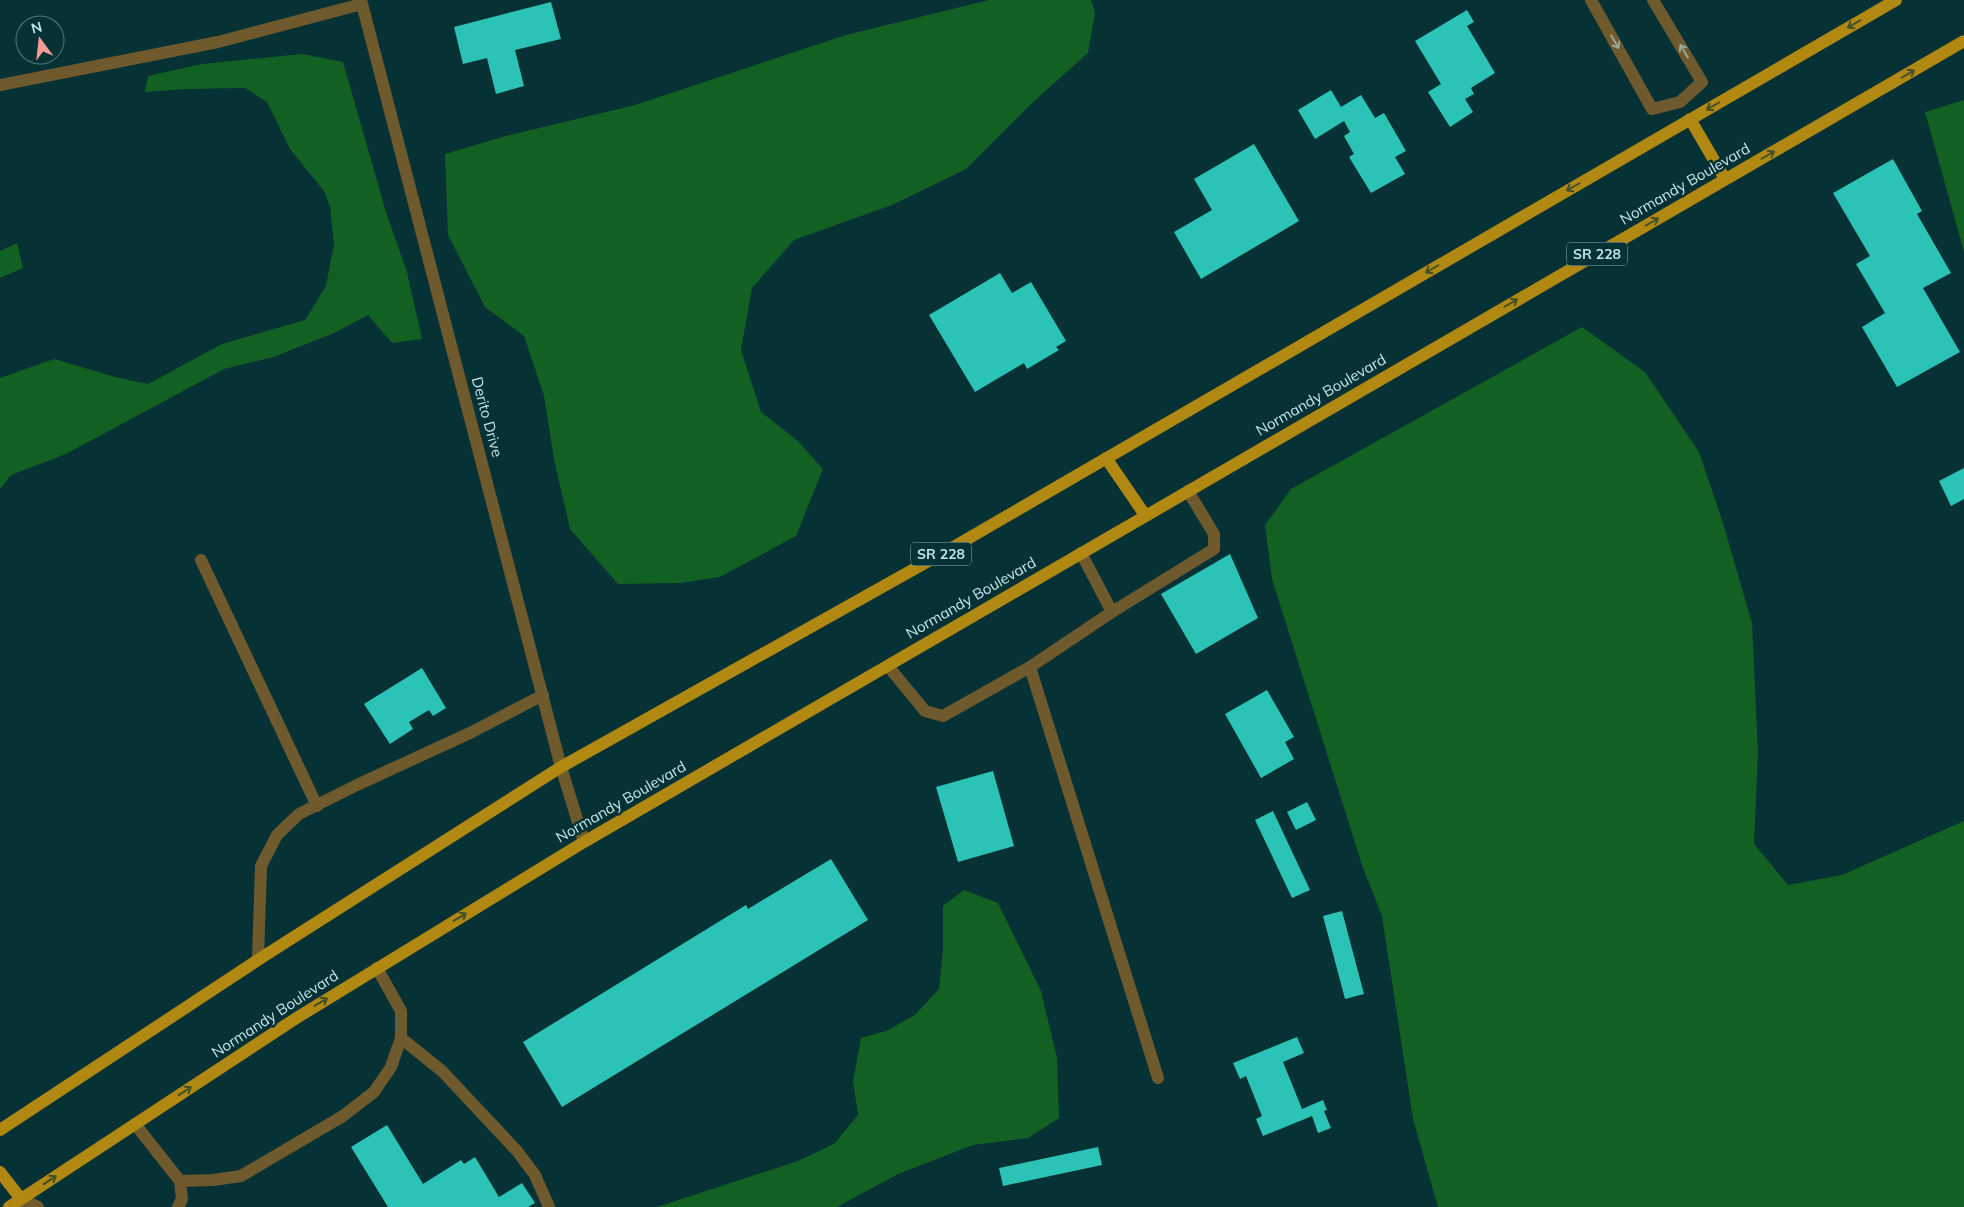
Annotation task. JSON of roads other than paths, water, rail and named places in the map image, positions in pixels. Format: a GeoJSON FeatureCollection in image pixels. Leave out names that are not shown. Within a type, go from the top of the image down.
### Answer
{"type":"FeatureCollection","features":[{"type":"Feature","properties":{"kind":"main road","name":"SR 228"},"geometry":{"type":"LineString","coordinates":[[0,1130],[258,960],[561,767],[957,545],[1896,0]]}},
{"type":"Feature","properties":{"kind":"main road","name":"Normandy Boulevard"},"geometry":{"type":"LineString","coordinates":[[9,1207],[19,1203],[298,1016],[584,842],[1145,515],[1964,42]]}},
{"type":"Feature","properties":{"kind":"main road"},"geometry":{"type":"LineString","coordinates":[[1690,119],[1725,179]]}},
{"type":"Feature","properties":{"kind":"main road"},"geometry":{"type":"LineString","coordinates":[[1106,458],[1145,515]]}},
{"type":"Feature","properties":{"kind":"main road"},"geometry":{"type":"LineString","coordinates":[[0,1172],[19,1203]]}},
{"type":"Feature","properties":{"kind":"street"},"geometry":{"type":"LineString","coordinates":[[1590,0],[1652,109],[1680,102],[1702,82],[1653,0]]}},
{"type":"Feature","properties":{"kind":"street"},"geometry":{"type":"LineString","coordinates":[[0,85],[218,42],[361,2]]}},
{"type":"Feature","properties":{"kind":"street","name":"Derito Drive"},"geometry":{"type":"LineString","coordinates":[[361,2],[561,767],[584,842]]}},
{"type":"Feature","properties":{"kind":"street"},"geometry":{"type":"LineString","coordinates":[[1680,102],[1690,119]]}},
{"type":"Feature","properties":{"kind":"street"},"geometry":{"type":"LineString","coordinates":[[888,666],[926,711],[943,716],[1030,667],[1112,612],[1214,549],[1214,534],[1188,491]]}},
{"type":"Feature","properties":{"kind":"street"},"geometry":{"type":"LineString","coordinates":[[1081,553],[1112,612]]}},
{"type":"Feature","properties":{"kind":"street"},"geometry":{"type":"LineString","coordinates":[[200,560],[317,806]]}},
{"type":"Feature","properties":{"kind":"street"},"geometry":{"type":"LineString","coordinates":[[1030,667],[1158,1078]]}},
{"type":"Feature","properties":{"kind":"street"},"geometry":{"type":"LineString","coordinates":[[258,960],[261,866],[277,835],[299,814],[472,732],[543,695]]}},
{"type":"Feature","properties":{"kind":"street"},"geometry":{"type":"LineString","coordinates":[[180,1181],[213,1180],[241,1176],[343,1116],[374,1092],[391,1067],[401,1038],[401,1010],[378,968]]}},
{"type":"Feature","properties":{"kind":"street"},"geometry":{"type":"LineString","coordinates":[[401,1038],[442,1071],[517,1151],[535,1175],[548,1207]]}},
{"type":"Feature","properties":{"kind":"street"},"geometry":{"type":"LineString","coordinates":[[136,1124],[180,1181],[182,1199],[178,1207]]}},
{"type":"Feature","properties":{"kind":"street"},"geometry":{"type":"LineString","coordinates":[[19,1203],[38,1207]]}}]}
